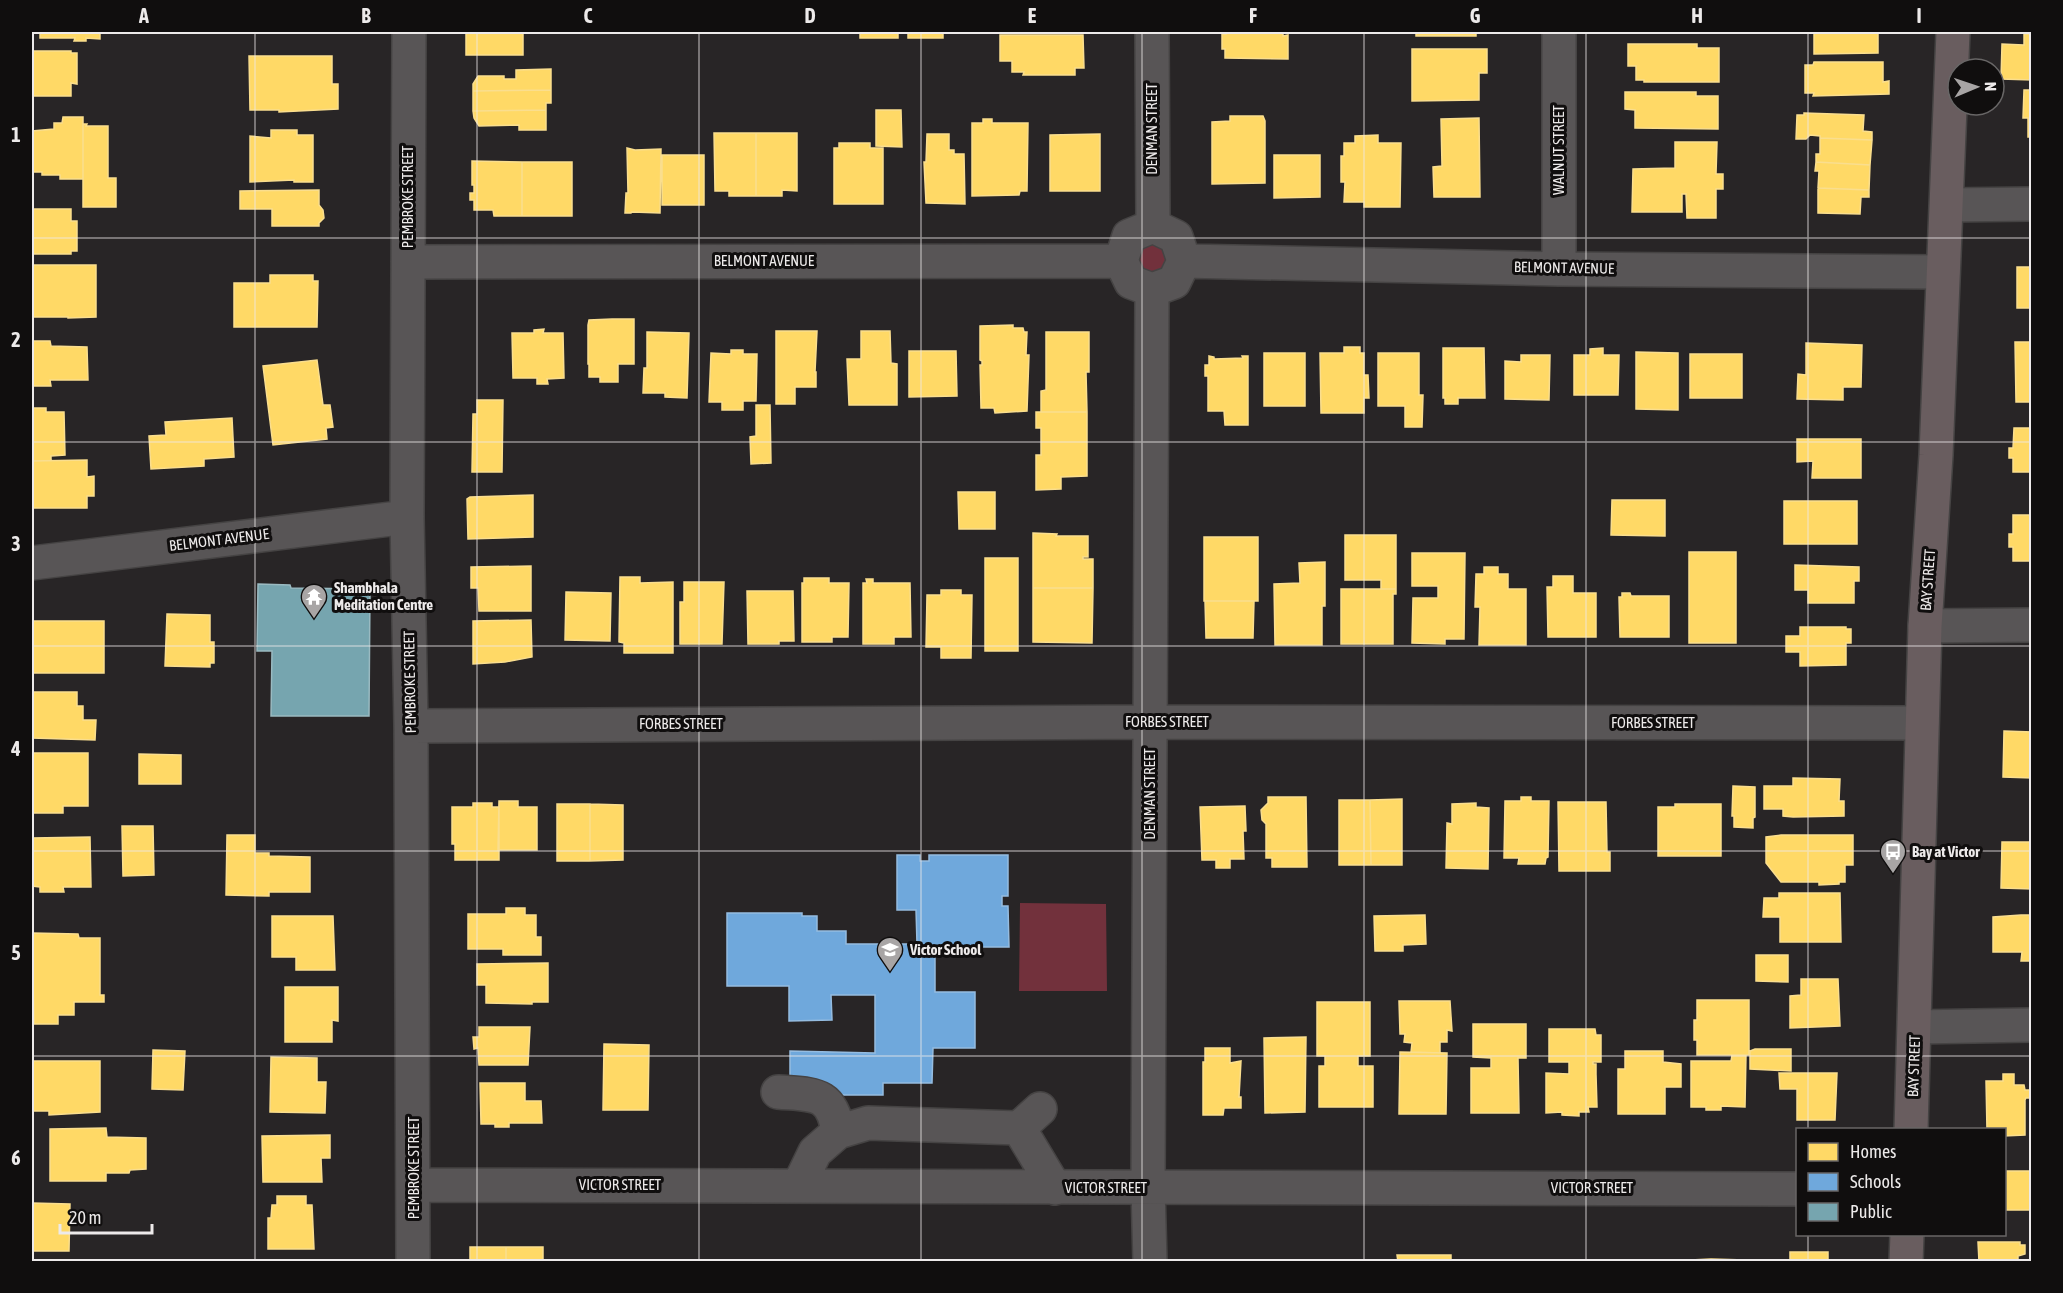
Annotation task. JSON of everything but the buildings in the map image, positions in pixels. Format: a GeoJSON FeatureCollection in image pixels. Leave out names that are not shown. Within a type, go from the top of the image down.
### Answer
{"type":"FeatureCollection","features":[{"type":"Feature","properties":{"kind":"main road","name":"BAY STREET"},"geometry":{"type":"LineString","coordinates":[[1911,1128],[1916,1027],[1924,627],[1936,455],[1953,32]]}},
{"type":"Feature","properties":{"kind":"main road"},"geometry":{"type":"LineString","coordinates":[[1906,1262],[1907,1236]]}},
{"type":"Feature","properties":{"kind":"street","name":"PEMBROKE STREET"},"geometry":{"type":"LineString","coordinates":[[409,32],[406,517],[411,726],[413,1262]]}},
{"type":"Feature","properties":{"kind":"street","name":"DENMAN STREET"},"geometry":{"type":"LineString","coordinates":[[1152,32],[1153,226]]}},
{"type":"Feature","properties":{"kind":"street","name":"WALNUT STREET"},"geometry":{"type":"LineString","coordinates":[[1558,269],[1559,32]]}},
{"type":"Feature","properties":{"kind":"street"},"geometry":{"type":"LineString","coordinates":[[1947,205],[2031,204]]}},
{"type":"Feature","properties":{"kind":"street"},"geometry":{"type":"LineString","coordinates":[[1153,226],[1176,237],[1184,261],[1174,282],[1152,290],[1131,282],[1121,261],[1129,236],[1153,226]]}},
{"type":"Feature","properties":{"kind":"street","name":"BELMONT AVENUE"},"geometry":{"type":"LineString","coordinates":[[408,262],[1121,261]]}},
{"type":"Feature","properties":{"kind":"street","name":"BELMONT AVENUE"},"geometry":{"type":"LineString","coordinates":[[1184,261],[1558,269],[1944,272]]}},
{"type":"Feature","properties":{"kind":"street","name":"DENMAN STREET"},"geometry":{"type":"LineString","coordinates":[[1150,1262],[1148,1188],[1152,290]]}},
{"type":"Feature","properties":{"kind":"street","name":"BELMONT AVENUE"},"geometry":{"type":"LineString","coordinates":[[32,563],[406,517]]}},
{"type":"Feature","properties":{"kind":"street"},"geometry":{"type":"LineString","coordinates":[[1924,627],[2031,625]]}},
{"type":"Feature","properties":{"kind":"street","name":"FORBES STREET"},"geometry":{"type":"LineString","coordinates":[[411,726],[1150,722],[1922,723]]}},
{"type":"Feature","properties":{"kind":"street"},"geometry":{"type":"LineString","coordinates":[[1916,1027],[2031,1025]]}},
{"type":"Feature","properties":{"kind":"street"},"geometry":{"type":"LineString","coordinates":[[778,1092],[822,1098],[835,1116],[838,1132]]}},
{"type":"Feature","properties":{"kind":"street"},"geometry":{"type":"LineString","coordinates":[[799,1185],[815,1152],[838,1132],[868,1123],[1029,1119],[1055,1188]]}},
{"type":"Feature","properties":{"kind":"street","name":"VICTOR STREET"},"geometry":{"type":"LineString","coordinates":[[414,1185],[1796,1189]]}},
{"type":"Feature","properties":{"kind":"shaded area"},"geometry":{"type":"Polygon","coordinates":[[[1158,242],[1169,254],[1165,271],[1143,274],[1135,254],[1137,248],[1158,242]]]}},
{"type":"Feature","properties":{"kind":"shaded area"},"geometry":{"type":"Polygon","coordinates":[[[1020,903],[1106,904],[1107,991],[1019,991],[1020,903]]]}},
{"type":"Feature","properties":{"kind":"place","name":"Shambhala Meditation Centre"},"geometry":{"type":"Point","coordinates":[314,620]}},
{"type":"Feature","properties":{"kind":"place","name":"Bay at Victor"},"geometry":{"type":"Point","coordinates":[1893,875]}},
{"type":"Feature","properties":{"kind":"place","name":"Victor School"},"geometry":{"type":"Point","coordinates":[890,973]}}]}
